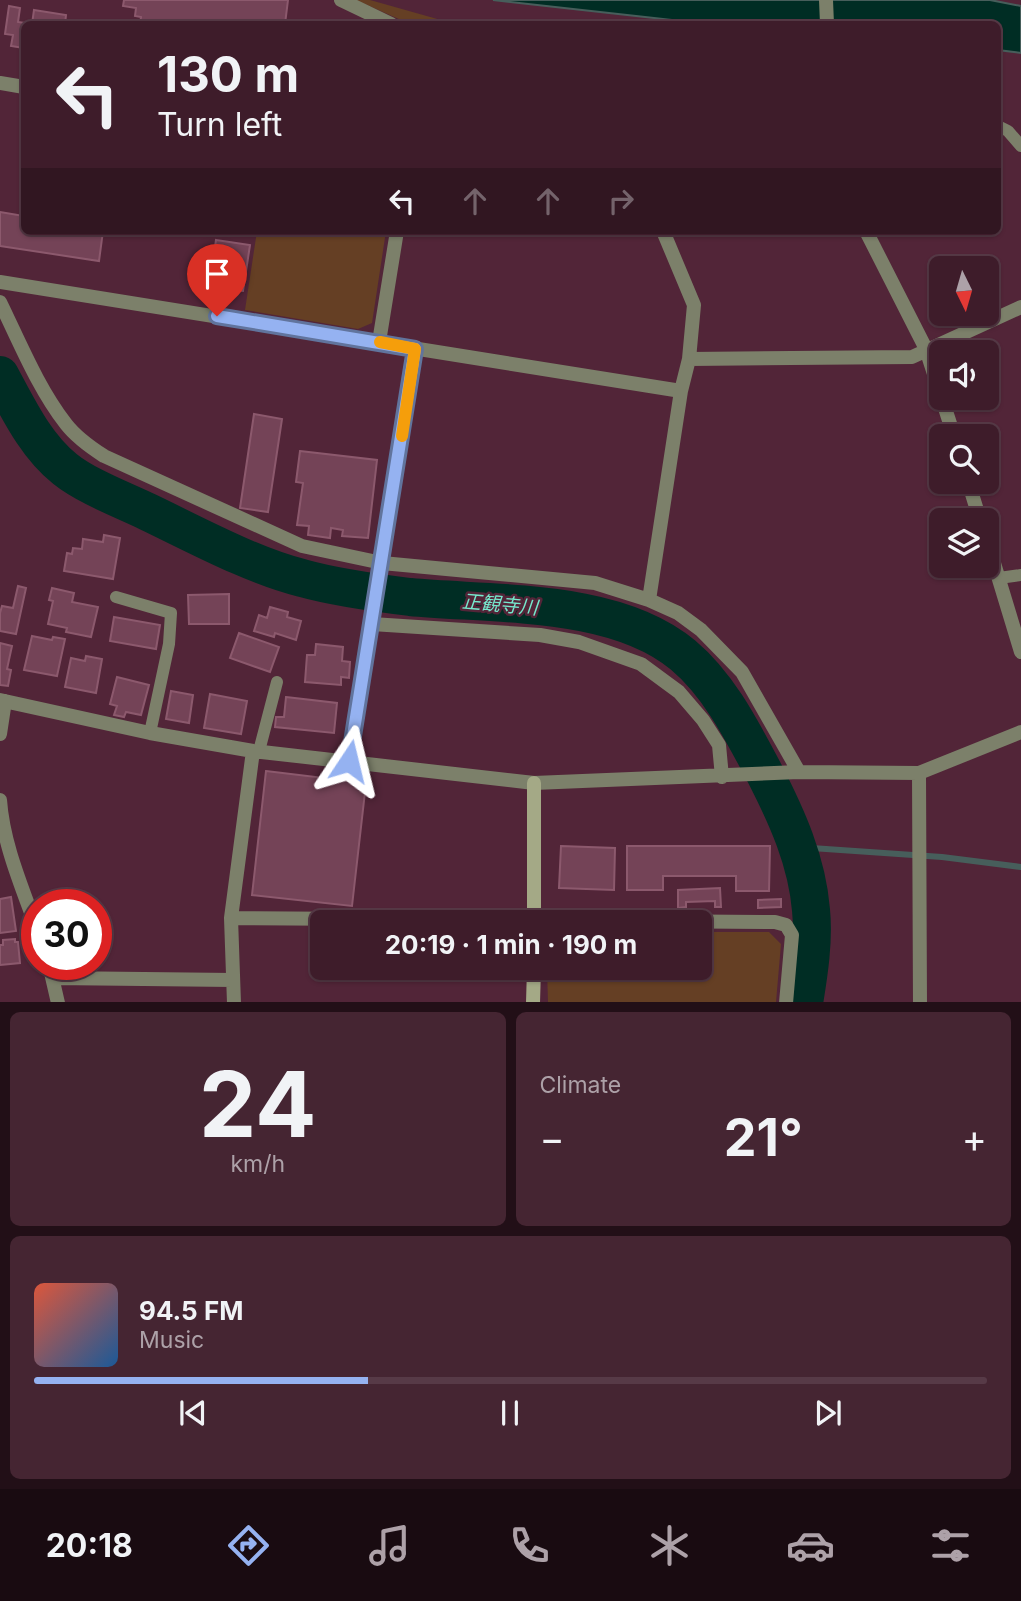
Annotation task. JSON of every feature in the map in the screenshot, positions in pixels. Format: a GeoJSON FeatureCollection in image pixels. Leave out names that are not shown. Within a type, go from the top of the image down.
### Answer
{"type":"FeatureCollection","features":[{"type":"Feature","properties":{"kind":"street"},"geometry":{"type":"LineString","coordinates":[[341,0],[385,21]]}},
{"type":"Feature","properties":{"kind":"street"},"geometry":{"type":"LineString","coordinates":[[826,0],[827,21]]}},
{"type":"Feature","properties":{"kind":"street"},"geometry":{"type":"LineString","coordinates":[[0,83],[21,86]]}},
{"type":"Feature","properties":{"kind":"street"},"geometry":{"type":"LineString","coordinates":[[379,342],[396,235]]}},
{"type":"Feature","properties":{"kind":"street"},"geometry":{"type":"LineString","coordinates":[[649,600],[681,391],[689,359],[694,306],[665,235]]}},
{"type":"Feature","properties":{"kind":"street"},"geometry":{"type":"LineString","coordinates":[[868,235],[926,349],[950,424]]}},
{"type":"Feature","properties":{"kind":"street"},"geometry":{"type":"LineString","coordinates":[[0,282],[681,391]]}},
{"type":"Feature","properties":{"kind":"street"},"geometry":{"type":"LineString","coordinates":[[0,302],[44,390],[66,425],[85,444],[116,462],[302,546],[381,567],[595,583],[649,600],[678,613],[701,631],[742,672],[799,772]]}},
{"type":"Feature","properties":{"kind":"street"},"geometry":{"type":"LineString","coordinates":[[689,359],[912,356],[1021,307]]}},
{"type":"Feature","properties":{"kind":"street"},"geometry":{"type":"LineString","coordinates":[[349,761],[415,349]]}},
{"type":"Feature","properties":{"kind":"street"},"geometry":{"type":"LineString","coordinates":[[999,578],[1021,652]]}},
{"type":"Feature","properties":{"kind":"street"},"geometry":{"type":"LineString","coordinates":[[372,624],[540,635],[579,642],[641,664],[679,692],[703,720],[719,745],[722,777]]}},
{"type":"Feature","properties":{"kind":"street"},"geometry":{"type":"LineString","coordinates":[[0,734],[2,700],[150,733],[256,751],[534,783],[799,772],[919,773],[1021,732]]}},
{"type":"Feature","properties":{"kind":"street"},"geometry":{"type":"LineString","coordinates":[[234,1002],[231,918],[256,751]]}},
{"type":"Feature","properties":{"kind":"street"},"geometry":{"type":"LineString","coordinates":[[919,773],[920,1002]]}},
{"type":"Feature","properties":{"kind":"street"},"geometry":{"type":"LineString","coordinates":[[534,783],[534,910]]}},
{"type":"Feature","properties":{"kind":"street"},"geometry":{"type":"LineString","coordinates":[[0,800],[13,859],[23,889]]}},
{"type":"Feature","properties":{"kind":"street"},"geometry":{"type":"LineString","coordinates":[[231,918],[310,919]]}},
{"type":"Feature","properties":{"kind":"street"},"geometry":{"type":"LineString","coordinates":[[712,922],[775,922],[786,925],[792,935],[786,1002]]}},
{"type":"Feature","properties":{"kind":"street"},"geometry":{"type":"LineString","coordinates":[[112,974],[233,980]]}},
{"type":"Feature","properties":{"kind":"street"},"geometry":{"type":"LineString","coordinates":[[54,980],[58,1002]]}},
{"type":"Feature","properties":{"kind":"street"},"geometry":{"type":"LineString","coordinates":[[533,1002],[534,980]]}},
{"type":"Feature","properties":{"kind":"lane"},"geometry":{"type":"LineString","coordinates":[[1001,128],[1008,131],[1021,146]]}},
{"type":"Feature","properties":{"kind":"lane"},"geometry":{"type":"LineString","coordinates":[[999,578],[1021,575]]}},
{"type":"Feature","properties":{"kind":"lane"},"geometry":{"type":"LineString","coordinates":[[117,597],[171,613],[169,644],[150,733]]}},
{"type":"Feature","properties":{"kind":"lane"},"geometry":{"type":"LineString","coordinates":[[256,751],[276,681]]}},
{"type":"Feature","properties":{"kind":"shaded area"},"geometry":{"type":"Polygon","coordinates":[[[356,0],[370,0],[444,21],[403,21],[356,0]]]}},
{"type":"Feature","properties":{"kind":"shaded area"},"geometry":{"type":"Polygon","coordinates":[[[493,0],[990,0],[1021,6],[1021,53],[1001,50],[1001,21],[681,21],[493,0]]]}},
{"type":"Feature","properties":{"kind":"shaded area"},"geometry":{"type":"Polygon","coordinates":[[[256,235],[385,235],[372,323],[358,329],[245,310],[256,235]]]}},
{"type":"Feature","properties":{"kind":"shaded area"},"geometry":{"type":"Polygon","coordinates":[[[712,932],[769,932],[781,944],[776,1002],[548,1002],[547,980],[712,980],[712,932]]]}},
{"type":"Feature","properties":{"kind":"building"},"geometry":{"type":"Polygon","coordinates":[[[124,0],[288,0],[285,21],[140,21],[141,17],[135,16],[136,8],[123,6],[124,0]]]}},
{"type":"Feature","properties":{"kind":"building"},"geometry":{"type":"Polygon","coordinates":[[[9,6],[20,8],[18,22],[21,22],[21,48],[11,46],[13,35],[5,34],[9,6]]]}},
{"type":"Feature","properties":{"kind":"building"},"geometry":{"type":"Polygon","coordinates":[[[34,10],[66,15],[65,21],[32,21],[34,10]]]}},
{"type":"Feature","properties":{"kind":"building"},"geometry":{"type":"Polygon","coordinates":[[[0,212],[21,216],[21,235],[102,235],[99,261],[0,246],[0,212]]]}},
{"type":"Feature","properties":{"kind":"building"},"geometry":{"type":"Polygon","coordinates":[[[216,240],[250,245],[243,291],[209,287],[216,240]]]}},
{"type":"Feature","properties":{"kind":"building"},"geometry":{"type":"Polygon","coordinates":[[[254,414],[282,419],[268,512],[240,508],[254,414]]]}},
{"type":"Feature","properties":{"kind":"building"},"geometry":{"type":"Polygon","coordinates":[[[300,451],[377,460],[368,538],[342,536],[343,530],[331,528],[330,538],[308,535],[309,526],[297,525],[303,483],[296,482],[300,451]]]}},
{"type":"Feature","properties":{"kind":"building"},"geometry":{"type":"Polygon","coordinates":[[[104,535],[120,538],[113,579],[64,571],[67,553],[72,554],[73,548],[82,549],[83,539],[103,542],[104,535]]]}},
{"type":"Feature","properties":{"kind":"building"},"geometry":{"type":"Polygon","coordinates":[[[18,586],[26,588],[16,634],[0,631],[2,606],[13,608],[18,586]]]}},
{"type":"Feature","properties":{"kind":"building"},"geometry":{"type":"Polygon","coordinates":[[[52,588],[74,593],[72,602],[98,607],[91,637],[66,632],[67,628],[48,624],[53,601],[49,600],[52,588]]]}},
{"type":"Feature","properties":{"kind":"building"},"geometry":{"type":"Polygon","coordinates":[[[229,594],[229,624],[189,624],[188,595],[229,594]]]}},
{"type":"Feature","properties":{"kind":"building"},"geometry":{"type":"Polygon","coordinates":[[[270,607],[288,612],[287,617],[301,621],[296,640],[275,633],[274,637],[254,631],[259,615],[267,618],[270,607]]]}},
{"type":"Feature","properties":{"kind":"building"},"geometry":{"type":"Polygon","coordinates":[[[114,617],[160,625],[156,649],[110,641],[114,617]]]}},
{"type":"Feature","properties":{"kind":"building"},"geometry":{"type":"Polygon","coordinates":[[[239,633],[279,647],[270,672],[230,658],[239,633]]]}},
{"type":"Feature","properties":{"kind":"building"},"geometry":{"type":"Polygon","coordinates":[[[32,636],[52,640],[53,637],[65,639],[57,676],[24,670],[32,636]]]}},
{"type":"Feature","properties":{"kind":"building"},"geometry":{"type":"Polygon","coordinates":[[[0,643],[12,646],[7,669],[11,670],[8,686],[0,685],[0,643]]]}},
{"type":"Feature","properties":{"kind":"building"},"geometry":{"type":"Polygon","coordinates":[[[316,644],[343,647],[342,661],[350,662],[349,678],[341,677],[341,685],[305,682],[307,655],[315,655],[316,644]]]}},
{"type":"Feature","properties":{"kind":"building"},"geometry":{"type":"Polygon","coordinates":[[[86,656],[102,659],[96,693],[65,687],[71,658],[85,661],[86,656]]]}},
{"type":"Feature","properties":{"kind":"building"},"geometry":{"type":"Polygon","coordinates":[[[117,677],[149,685],[141,715],[126,712],[124,717],[114,715],[117,706],[110,704],[117,677]]]}},
{"type":"Feature","properties":{"kind":"building"},"geometry":{"type":"Polygon","coordinates":[[[171,691],[193,695],[189,723],[166,719],[171,691]]]}},
{"type":"Feature","properties":{"kind":"building"},"geometry":{"type":"Polygon","coordinates":[[[210,694],[247,701],[241,734],[204,728],[210,694]]]}},
{"type":"Feature","properties":{"kind":"building"},"geometry":{"type":"Polygon","coordinates":[[[286,697],[337,703],[334,733],[275,727],[276,717],[284,717],[286,697]]]}},
{"type":"Feature","properties":{"kind":"building"},"geometry":{"type":"Polygon","coordinates":[[[266,771],[366,783],[352,906],[252,895],[266,771]]]}},
{"type":"Feature","properties":{"kind":"building"},"geometry":{"type":"Polygon","coordinates":[[[561,846],[615,848],[614,890],[559,888],[561,846]]]}},
{"type":"Feature","properties":{"kind":"building"},"geometry":{"type":"Polygon","coordinates":[[[627,846],[770,846],[769,891],[736,891],[736,876],[663,876],[663,890],[627,890],[627,846]]]}},
{"type":"Feature","properties":{"kind":"building"},"geometry":{"type":"Polygon","coordinates":[[[720,888],[721,907],[715,907],[715,901],[686,902],[686,907],[678,908],[678,890],[720,888]]]}},
{"type":"Feature","properties":{"kind":"building"},"geometry":{"type":"Polygon","coordinates":[[[11,897],[16,931],[0,933],[0,899],[11,897]]]}},
{"type":"Feature","properties":{"kind":"building"},"geometry":{"type":"Polygon","coordinates":[[[781,899],[781,907],[758,908],[758,900],[781,899]]]}},
{"type":"Feature","properties":{"kind":"building"},"geometry":{"type":"Polygon","coordinates":[[[15,939],[15,942],[18,942],[20,963],[0,965],[0,945],[3,945],[3,940],[15,939]]]}},
{"type":"Feature","properties":{"kind":"waterway","name":"正観寺川"},"geometry":{"type":"LineString","coordinates":[[0,375],[36,437],[65,469],[94,487],[244,558],[283,573],[356,589],[410,597],[516,604],[589,614],[624,623],[655,636],[683,655],[708,681],[730,711],[765,774],[795,840],[809,892],[812,921],[811,956],[804,1002]]}},
{"type":"Feature","properties":{"kind":"waterway"},"geometry":{"type":"LineString","coordinates":[[797,847],[942,857],[1021,867]]}},
{"type":"Feature","properties":{"kind":"slow traffic"},"geometry":{"type":"LineString","coordinates":[[380,342],[415,349],[402,436]]}},
{"type":"Feature","properties":{"kind":"route"},"geometry":{"type":"LineString","coordinates":[[217,316],[415,349],[349,761]]}}]}
